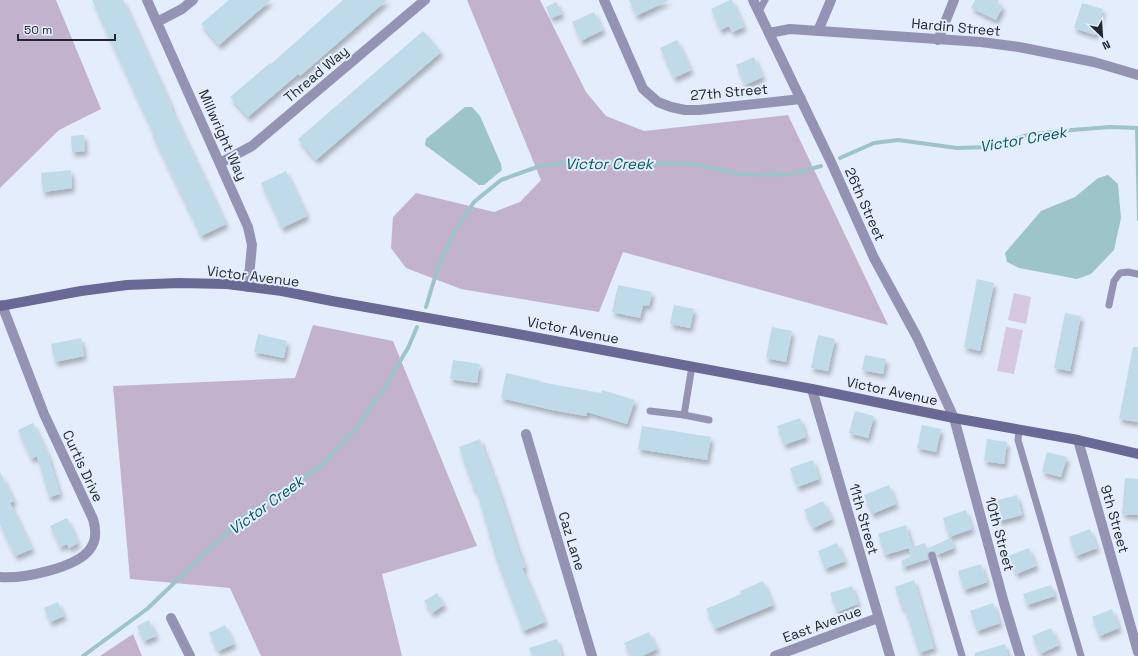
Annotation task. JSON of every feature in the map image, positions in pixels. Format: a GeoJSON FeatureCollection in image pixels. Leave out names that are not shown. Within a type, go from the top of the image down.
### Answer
{"type":"FeatureCollection","features":[{"type":"Feature","properties":{"kind":"street","name":"Millwright Way"},"geometry":{"type":"LineString","coordinates":[[147,0],[248,227],[252,245],[248,287]]}},
{"type":"Feature","properties":{"kind":"street"},"geometry":{"type":"LineString","coordinates":[[157,22],[182,9],[193,0]]}},
{"type":"Feature","properties":{"kind":"street","name":"Thread Way"},"geometry":{"type":"LineString","coordinates":[[220,163],[252,146],[425,0]]}},
{"type":"Feature","properties":{"kind":"street","name":"27th Street"},"geometry":{"type":"LineString","coordinates":[[604,0],[643,89],[658,102],[678,109],[699,110],[801,99]]}},
{"type":"Feature","properties":{"kind":"street","name":"26th Street"},"geometry":{"type":"LineString","coordinates":[[753,0],[801,99],[874,258],[917,337],[954,418]]}},
{"type":"Feature","properties":{"kind":"street"},"geometry":{"type":"LineString","coordinates":[[818,31],[831,0]]}},
{"type":"Feature","properties":{"kind":"street"},"geometry":{"type":"LineString","coordinates":[[938,40],[954,0]]}},
{"type":"Feature","properties":{"kind":"street","name":"Hardin Street"},"geometry":{"type":"LineString","coordinates":[[769,33],[790,29],[981,42],[1019,47],[1094,62],[1138,75]]}},
{"type":"Feature","properties":{"kind":"street","name":"Victor Avenue"},"geometry":{"type":"LineString","coordinates":[[1,305],[127,285],[178,283],[227,284],[282,291],[332,302],[692,366],[954,418],[1078,440],[1138,454]]}},
{"type":"Feature","properties":{"kind":"street","name":"Curtis Drive"},"geometry":{"type":"LineString","coordinates":[[0,577],[10,578],[46,572],[79,559],[91,549],[96,534],[95,526],[44,414],[1,305]]}},
{"type":"Feature","properties":{"kind":"street","name":"11th Street"},"geometry":{"type":"LineString","coordinates":[[812,389],[890,656]]}},
{"type":"Feature","properties":{"kind":"street","name":"10th Street"},"geometry":{"type":"LineString","coordinates":[[954,418],[1004,603],[1020,656]]}},
{"type":"Feature","properties":{"kind":"street","name":"Caz Lane"},"geometry":{"type":"LineString","coordinates":[[526,434],[592,656]]}},
{"type":"Feature","properties":{"kind":"street","name":"9th Street"},"geometry":{"type":"LineString","coordinates":[[1078,440],[1138,652]]}},
{"type":"Feature","properties":{"kind":"street"},"geometry":{"type":"LineString","coordinates":[[171,618],[190,656]]}},
{"type":"Feature","properties":{"kind":"street","name":"East Avenue"},"geometry":{"type":"LineString","coordinates":[[775,656],[878,618]]}},
{"type":"Feature","properties":{"kind":"lane"},"geometry":{"type":"LineString","coordinates":[[759,11],[764,0]]}},
{"type":"Feature","properties":{"kind":"lane"},"geometry":{"type":"LineString","coordinates":[[1109,304],[1114,280],[1120,273],[1128,272],[1138,274]]}},
{"type":"Feature","properties":{"kind":"lane"},"geometry":{"type":"LineString","coordinates":[[684,415],[692,366]]}},
{"type":"Feature","properties":{"kind":"lane"},"geometry":{"type":"LineString","coordinates":[[650,411],[709,420]]}},
{"type":"Feature","properties":{"kind":"lane"},"geometry":{"type":"LineString","coordinates":[[1018,430],[1018,440],[1081,656]]}},
{"type":"Feature","properties":{"kind":"lane"},"geometry":{"type":"LineString","coordinates":[[932,555],[962,656]]}},
{"type":"Feature","properties":{"kind":"shaded area"},"geometry":{"type":"Polygon","coordinates":[[[0,0],[56,0],[101,109],[59,130],[0,188],[0,0]]]}},
{"type":"Feature","properties":{"kind":"shaded area"},"geometry":{"type":"Polygon","coordinates":[[[467,0],[540,0],[586,92],[606,116],[644,131],[788,115],[888,325],[623,252],[599,312],[461,289],[406,268],[391,248],[393,217],[416,193],[494,212],[520,202],[541,180],[467,0]]]}},
{"type":"Feature","properties":{"kind":"shaded area"},"geometry":{"type":"Polygon","coordinates":[[[465,107],[472,107],[480,116],[501,164],[502,170],[484,185],[479,185],[425,145],[426,139],[465,107]]]}},
{"type":"Feature","properties":{"kind":"shaded area"},"geometry":{"type":"Polygon","coordinates":[[[1135,127],[1138,128],[1138,221],[1137,220],[1135,127]]]}},
{"type":"Feature","properties":{"kind":"shaded area"},"geometry":{"type":"Polygon","coordinates":[[[1108,175],[1118,184],[1121,218],[1114,250],[1091,274],[1077,279],[1019,268],[1007,262],[1005,253],[1041,211],[1075,197],[1098,178],[1108,175]]]}},
{"type":"Feature","properties":{"kind":"shaded area"},"geometry":{"type":"Polygon","coordinates":[[[1014,293],[1031,297],[1026,324],[1008,320],[1014,293]]]}},
{"type":"Feature","properties":{"kind":"shaded area"},"geometry":{"type":"Polygon","coordinates":[[[313,325],[393,341],[477,546],[382,574],[402,656],[261,656],[230,588],[130,579],[113,386],[295,378],[313,325]]]}},
{"type":"Feature","properties":{"kind":"shaded area"},"geometry":{"type":"Polygon","coordinates":[[[1006,327],[1023,330],[1014,374],[997,371],[1006,327]]]}},
{"type":"Feature","properties":{"kind":"shaded area"},"geometry":{"type":"Polygon","coordinates":[[[133,634],[142,656],[100,656],[133,634]]]}},
{"type":"Feature","properties":{"kind":"building"},"geometry":{"type":"Polygon","coordinates":[[[92,0],[123,0],[171,108],[226,224],[201,236],[152,134],[153,133],[92,0]]]}},
{"type":"Feature","properties":{"kind":"building"},"geometry":{"type":"Polygon","coordinates":[[[229,0],[271,0],[219,45],[201,24],[229,0]]]}},
{"type":"Feature","properties":{"kind":"building"},"geometry":{"type":"Polygon","coordinates":[[[343,0],[387,0],[300,76],[298,74],[248,117],[230,97],[270,63],[271,64],[343,0]]]}},
{"type":"Feature","properties":{"kind":"building"},"geometry":{"type":"Polygon","coordinates":[[[629,0],[669,0],[636,16],[629,0]]]}},
{"type":"Feature","properties":{"kind":"building"},"geometry":{"type":"Polygon","coordinates":[[[732,0],[744,27],[732,32],[729,26],[720,30],[711,9],[732,0]]]}},
{"type":"Feature","properties":{"kind":"building"},"geometry":{"type":"Polygon","coordinates":[[[975,0],[999,0],[997,4],[1003,6],[996,20],[971,8],[975,0]]]}},
{"type":"Feature","properties":{"kind":"building"},"geometry":{"type":"Polygon","coordinates":[[[556,2],[562,14],[551,18],[546,7],[556,2]]]}},
{"type":"Feature","properties":{"kind":"building"},"geometry":{"type":"Polygon","coordinates":[[[1082,3],[1103,9],[1095,35],[1074,28],[1082,3]]]}},
{"type":"Feature","properties":{"kind":"building"},"geometry":{"type":"Polygon","coordinates":[[[594,12],[603,30],[581,41],[572,22],[594,12]]]}},
{"type":"Feature","properties":{"kind":"building"},"geometry":{"type":"Polygon","coordinates":[[[423,31],[441,52],[316,160],[298,139],[423,31]]]}},
{"type":"Feature","properties":{"kind":"building"},"geometry":{"type":"Polygon","coordinates":[[[677,40],[691,70],[674,78],[660,48],[677,40]]]}},
{"type":"Feature","properties":{"kind":"building"},"geometry":{"type":"Polygon","coordinates":[[[754,57],[763,77],[745,85],[736,65],[754,57]]]}},
{"type":"Feature","properties":{"kind":"building"},"geometry":{"type":"Polygon","coordinates":[[[84,135],[85,151],[72,152],[71,136],[84,135]]]}},
{"type":"Feature","properties":{"kind":"building"},"geometry":{"type":"Polygon","coordinates":[[[71,170],[72,188],[43,192],[41,173],[71,170]]]}},
{"type":"Feature","properties":{"kind":"building"},"geometry":{"type":"Polygon","coordinates":[[[286,171],[307,216],[282,228],[261,183],[286,171]]]}},
{"type":"Feature","properties":{"kind":"building"},"geometry":{"type":"Polygon","coordinates":[[[977,279],[994,283],[980,351],[964,347],[977,279]]]}},
{"type":"Feature","properties":{"kind":"building"},"geometry":{"type":"Polygon","coordinates":[[[618,285],[652,292],[649,306],[643,305],[640,318],[612,312],[618,285]]]}},
{"type":"Feature","properties":{"kind":"building"},"geometry":{"type":"Polygon","coordinates":[[[674,305],[694,309],[690,328],[670,324],[674,305]]]}},
{"type":"Feature","properties":{"kind":"building"},"geometry":{"type":"Polygon","coordinates":[[[1065,313],[1081,316],[1070,371],[1054,368],[1065,313]]]}},
{"type":"Feature","properties":{"kind":"building"},"geometry":{"type":"Polygon","coordinates":[[[772,327],[792,331],[786,362],[766,358],[772,327]]]}},
{"type":"Feature","properties":{"kind":"building"},"geometry":{"type":"Polygon","coordinates":[[[258,334],[287,341],[284,358],[254,352],[258,334]]]}},
{"type":"Feature","properties":{"kind":"building"},"geometry":{"type":"Polygon","coordinates":[[[818,335],[835,339],[828,371],[811,368],[818,335]]]}},
{"type":"Feature","properties":{"kind":"building"},"geometry":{"type":"Polygon","coordinates":[[[81,338],[84,356],[55,362],[51,344],[81,338]]]}},
{"type":"Feature","properties":{"kind":"building"},"geometry":{"type":"Polygon","coordinates":[[[1133,347],[1138,347],[1138,422],[1119,419],[1133,347]]]}},
{"type":"Feature","properties":{"kind":"building"},"geometry":{"type":"Polygon","coordinates":[[[865,355],[886,359],[883,374],[862,370],[865,355]]]}},
{"type":"Feature","properties":{"kind":"building"},"geometry":{"type":"Polygon","coordinates":[[[453,360],[480,364],[477,383],[450,379],[453,360]]]}},
{"type":"Feature","properties":{"kind":"building"},"geometry":{"type":"Polygon","coordinates":[[[506,373],[541,381],[540,382],[601,393],[602,390],[635,400],[627,424],[587,412],[586,416],[552,410],[501,398],[506,373]]]}},
{"type":"Feature","properties":{"kind":"building"},"geometry":{"type":"Polygon","coordinates":[[[855,411],[874,416],[868,438],[849,433],[855,411]]]}},
{"type":"Feature","properties":{"kind":"building"},"geometry":{"type":"Polygon","coordinates":[[[800,418],[806,437],[784,445],[777,426],[800,418]]]}},
{"type":"Feature","properties":{"kind":"building"},"geometry":{"type":"Polygon","coordinates":[[[33,423],[48,455],[60,494],[49,497],[37,456],[31,459],[18,430],[33,423]]]}},
{"type":"Feature","properties":{"kind":"building"},"geometry":{"type":"Polygon","coordinates":[[[922,425],[941,429],[936,452],[917,448],[922,425]]]}},
{"type":"Feature","properties":{"kind":"building"},"geometry":{"type":"Polygon","coordinates":[[[642,426],[711,437],[707,460],[638,449],[642,426]]]}},
{"type":"Feature","properties":{"kind":"building"},"geometry":{"type":"Polygon","coordinates":[[[480,439],[525,567],[522,568],[545,622],[523,631],[495,555],[476,489],[474,490],[459,447],[480,439]]]}},
{"type":"Feature","properties":{"kind":"building"},"geometry":{"type":"Polygon","coordinates":[[[987,439],[1007,442],[1004,464],[984,461],[987,439]]]}},
{"type":"Feature","properties":{"kind":"building"},"geometry":{"type":"Polygon","coordinates":[[[1047,452],[1067,457],[1061,477],[1042,472],[1047,452]]]}},
{"type":"Feature","properties":{"kind":"building"},"geometry":{"type":"Polygon","coordinates":[[[813,460],[819,479],[797,487],[790,468],[813,460]]]}},
{"type":"Feature","properties":{"kind":"building"},"geometry":{"type":"Polygon","coordinates":[[[0,472],[14,501],[10,503],[32,549],[15,556],[0,524],[0,472]]]}},
{"type":"Feature","properties":{"kind":"building"},"geometry":{"type":"Polygon","coordinates":[[[1125,478],[1138,479],[1138,515],[1122,514],[1125,478]]]}},
{"type":"Feature","properties":{"kind":"building"},"geometry":{"type":"Polygon","coordinates":[[[889,485],[896,504],[872,514],[864,495],[889,485]]]}},
{"type":"Feature","properties":{"kind":"building"},"geometry":{"type":"Polygon","coordinates":[[[1017,495],[1022,515],[999,521],[994,501],[1017,495]]]}},
{"type":"Feature","properties":{"kind":"building"},"geometry":{"type":"Polygon","coordinates":[[[823,501],[832,519],[813,528],[804,510],[823,501]]]}},
{"type":"Feature","properties":{"kind":"building"},"geometry":{"type":"Polygon","coordinates":[[[966,510],[972,529],[949,537],[943,518],[966,510]]]}},
{"type":"Feature","properties":{"kind":"building"},"geometry":{"type":"Polygon","coordinates":[[[67,518],[78,543],[69,548],[67,544],[60,547],[50,526],[67,518]]]}},
{"type":"Feature","properties":{"kind":"building"},"geometry":{"type":"Polygon","coordinates":[[[906,525],[912,547],[885,555],[878,534],[906,525]]]}},
{"type":"Feature","properties":{"kind":"building"},"geometry":{"type":"Polygon","coordinates":[[[1090,529],[1097,548],[1076,556],[1069,537],[1090,529]]]}},
{"type":"Feature","properties":{"kind":"building"},"geometry":{"type":"Polygon","coordinates":[[[950,538],[954,548],[937,555],[935,551],[930,550],[927,554],[928,559],[903,567],[901,561],[911,556],[909,548],[925,543],[927,549],[950,538]]]}},
{"type":"Feature","properties":{"kind":"building"},"geometry":{"type":"Polygon","coordinates":[[[837,543],[845,561],[825,569],[818,551],[837,543]]]}},
{"type":"Feature","properties":{"kind":"building"},"geometry":{"type":"Polygon","coordinates":[[[1029,548],[1036,566],[1016,574],[1008,556],[1029,548]]]}},
{"type":"Feature","properties":{"kind":"building"},"geometry":{"type":"Polygon","coordinates":[[[981,564],[987,582],[964,590],[958,571],[981,564]]]}},
{"type":"Feature","properties":{"kind":"building"},"geometry":{"type":"Polygon","coordinates":[[[914,580],[934,648],[919,653],[904,607],[902,608],[895,587],[914,580]]]}},
{"type":"Feature","properties":{"kind":"building"},"geometry":{"type":"Polygon","coordinates":[[[763,581],[773,605],[715,629],[706,609],[741,594],[740,591],[763,581]]]}},
{"type":"Feature","properties":{"kind":"building"},"geometry":{"type":"Polygon","coordinates":[[[1051,585],[1055,596],[1027,605],[1023,594],[1051,585]]]}},
{"type":"Feature","properties":{"kind":"building"},"geometry":{"type":"Polygon","coordinates":[[[852,586],[858,604],[837,612],[830,593],[852,586]]]}},
{"type":"Feature","properties":{"kind":"building"},"geometry":{"type":"Polygon","coordinates":[[[437,593],[444,605],[432,613],[424,601],[437,593]]]}},
{"type":"Feature","properties":{"kind":"building"},"geometry":{"type":"Polygon","coordinates":[[[58,602],[64,616],[50,622],[44,608],[58,602]]]}},
{"type":"Feature","properties":{"kind":"building"},"geometry":{"type":"Polygon","coordinates":[[[993,603],[1000,623],[977,631],[970,611],[993,603]]]}},
{"type":"Feature","properties":{"kind":"building"},"geometry":{"type":"Polygon","coordinates":[[[1112,609],[1119,628],[1099,636],[1092,617],[1112,609]]]}},
{"type":"Feature","properties":{"kind":"building"},"geometry":{"type":"Polygon","coordinates":[[[149,620],[156,636],[144,641],[137,626],[149,620]]]}},
{"type":"Feature","properties":{"kind":"building"},"geometry":{"type":"Polygon","coordinates":[[[225,625],[234,644],[218,651],[209,633],[225,625]]]}},
{"type":"Feature","properties":{"kind":"building"},"geometry":{"type":"Polygon","coordinates":[[[1051,628],[1059,645],[1040,654],[1032,636],[1051,628]]]}},
{"type":"Feature","properties":{"kind":"building"},"geometry":{"type":"Polygon","coordinates":[[[649,632],[657,649],[642,656],[631,656],[624,643],[649,632]]]}},
{"type":"Feature","properties":{"kind":"building"},"geometry":{"type":"Polygon","coordinates":[[[557,639],[562,656],[532,656],[529,648],[557,639]]]}},
{"type":"Feature","properties":{"kind":"building"},"geometry":{"type":"Polygon","coordinates":[[[1005,644],[1008,656],[975,656],[975,653],[1005,644]]]}},
{"type":"Feature","properties":{"kind":"waterway","name":"Victor Creek"},"geometry":{"type":"LineString","coordinates":[[840,158],[874,143],[898,140],[957,148],[989,147],[1028,135],[1110,127],[1138,128]]}},
{"type":"Feature","properties":{"kind":"waterway","name":"Victor Creek"},"geometry":{"type":"LineString","coordinates":[[426,307],[438,267],[455,230],[474,202],[501,180],[540,166],[576,161],[694,164],[739,174],[767,175],[792,174],[821,166]]}},
{"type":"Feature","properties":{"kind":"waterway","name":"Victor Creek"},"geometry":{"type":"LineString","coordinates":[[83,656],[147,609],[243,517],[321,466],[356,428],[384,388],[408,348],[417,327]]}}]}
